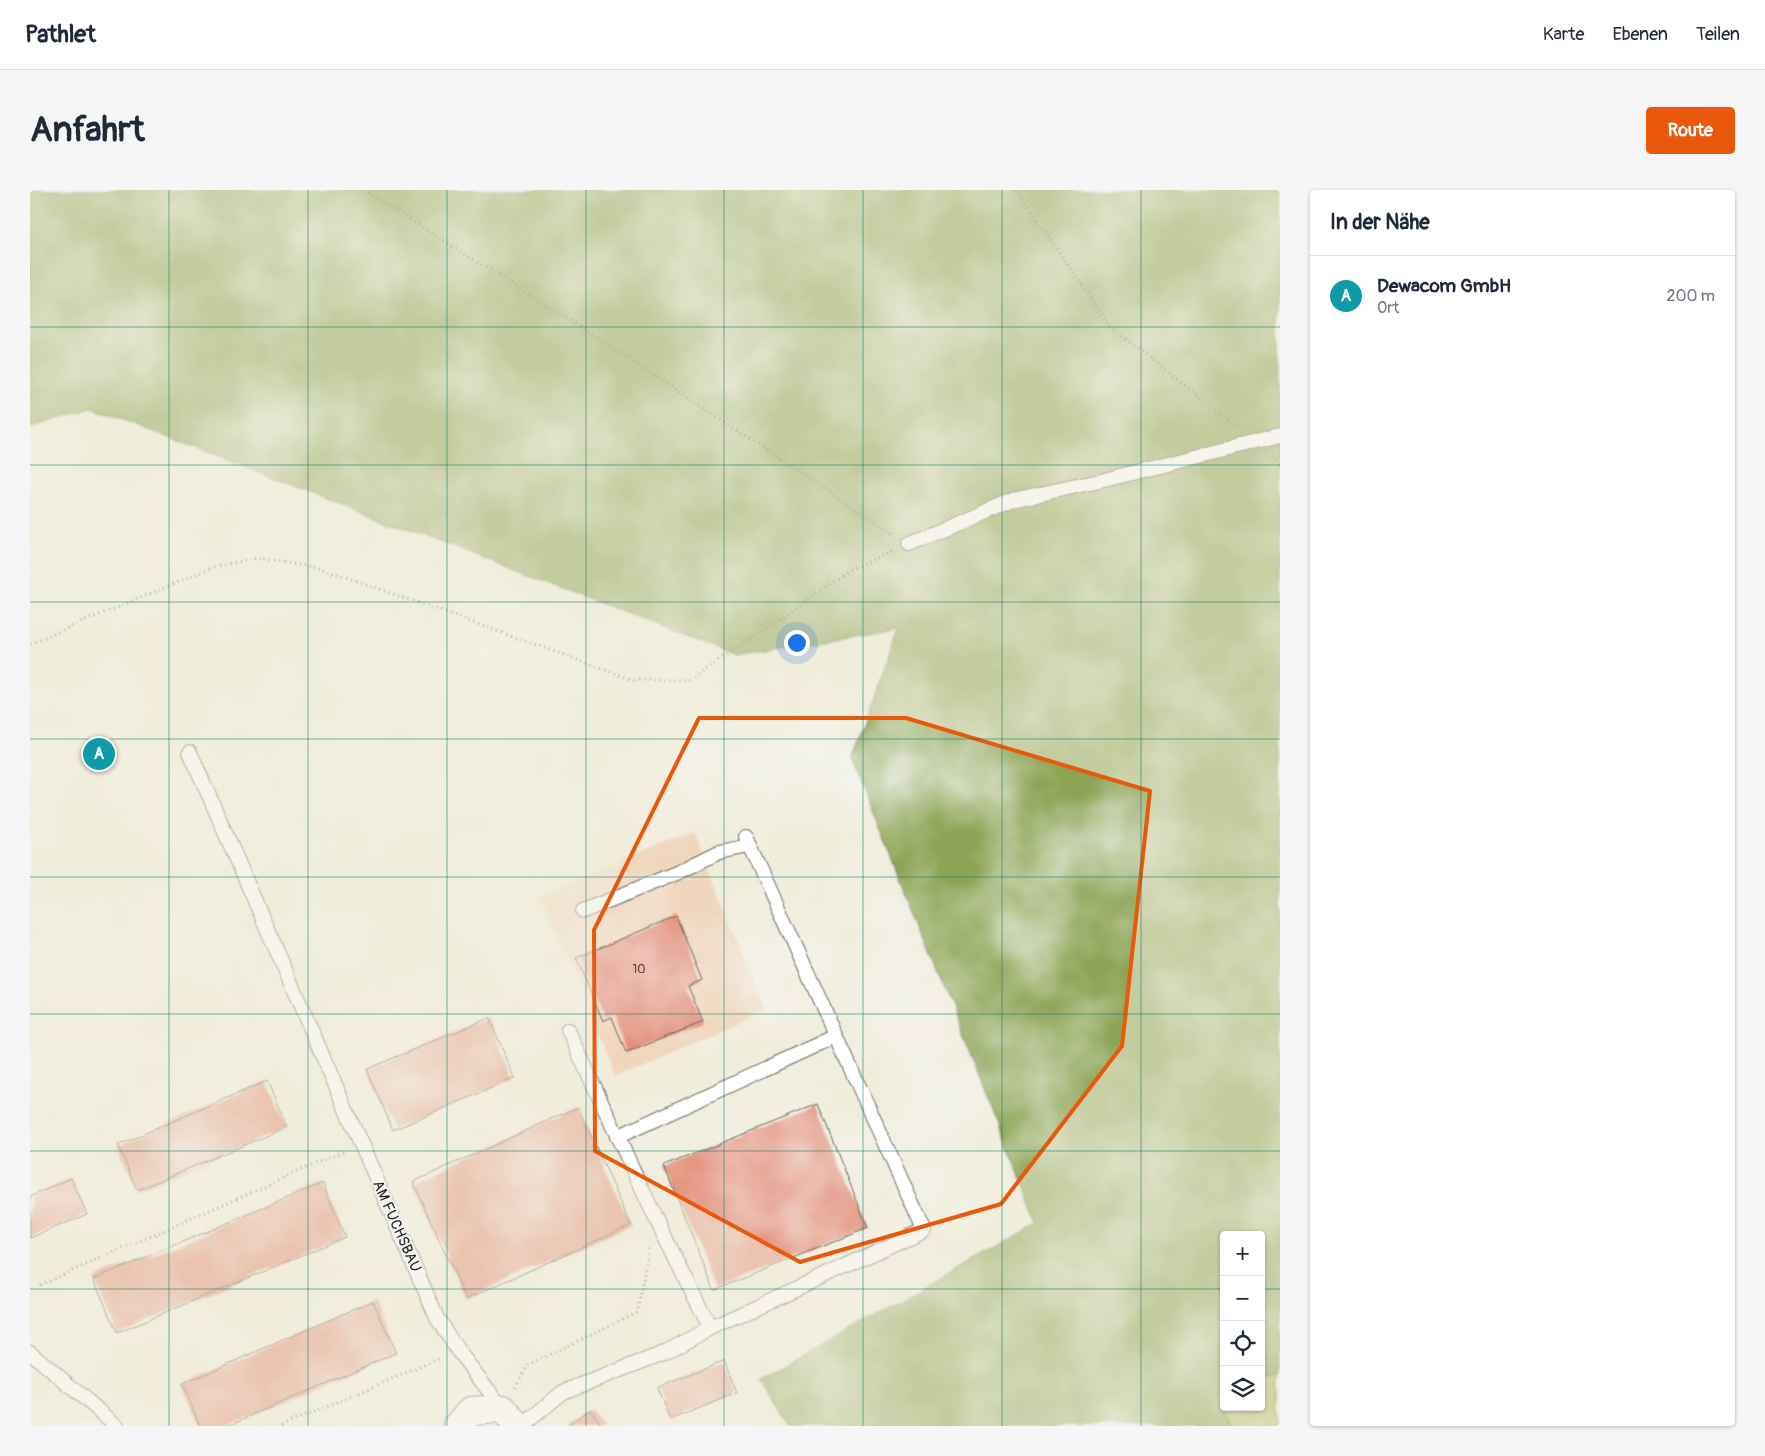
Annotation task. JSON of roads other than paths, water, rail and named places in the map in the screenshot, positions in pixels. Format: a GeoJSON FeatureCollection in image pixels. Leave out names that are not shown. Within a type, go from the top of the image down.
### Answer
{"type":"FeatureCollection","features":[{"type":"Feature","properties":{"kind":"street"},"geometry":{"type":"LineString","coordinates":[[458,1426],[471,1411],[514,1420]]}},
{"type":"Feature","properties":{"kind":"lane"},"geometry":{"type":"LineString","coordinates":[[909,544],[1012,500],[1280,436]]}},
{"type":"Feature","properties":{"kind":"lane","name":"AM FUCHSBAU"},"geometry":{"type":"LineString","coordinates":[[190,752],[437,1318],[458,1351],[514,1420]]}},
{"type":"Feature","properties":{"kind":"lane"},"geometry":{"type":"LineString","coordinates":[[514,1420],[563,1392],[664,1354],[710,1328],[924,1230],[748,841],[719,852],[679,872],[583,911]]}},
{"type":"Feature","properties":{"kind":"lane"},"geometry":{"type":"LineString","coordinates":[[568,1030],[655,1217],[710,1328]]}},
{"type":"Feature","properties":{"kind":"lane"},"geometry":{"type":"LineString","coordinates":[[617,1137],[836,1036]]}},
{"type":"Feature","properties":{"kind":"lane"},"geometry":{"type":"LineString","coordinates":[[30,1352],[117,1426]]}},
{"type":"Feature","properties":{"kind":"place","name":"Dewacom GmbH"},"geometry":{"type":"Point","coordinates":[99,754]}}]}
